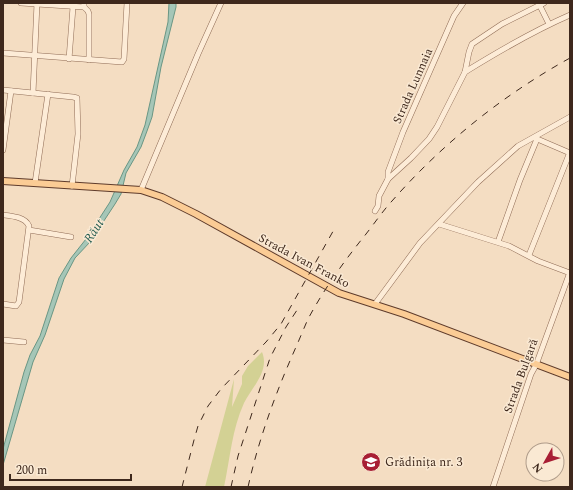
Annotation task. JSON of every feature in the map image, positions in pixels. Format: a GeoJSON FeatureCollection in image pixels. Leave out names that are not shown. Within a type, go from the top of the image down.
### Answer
{"type":"FeatureCollection","features":[{"type":"Feature","properties":{"kind":"main road","name":"Strada Ivan Franko"},"geometry":{"type":"LineString","coordinates":[[3,181],[130,189],[141,190],[157,195],[196,214],[339,294],[404,314],[570,378]]}},
{"type":"Feature","properties":{"kind":"street"},"geometry":{"type":"LineString","coordinates":[[21,3],[73,7],[84,5],[89,14],[88,60]]}},
{"type":"Feature","properties":{"kind":"street"},"geometry":{"type":"LineString","coordinates":[[3,53],[122,62],[124,59],[127,3]]}},
{"type":"Feature","properties":{"kind":"street"},"geometry":{"type":"LineString","coordinates":[[141,190],[183,88],[221,3]]}},
{"type":"Feature","properties":{"kind":"street","name":"Strada Lunnaia"},"geometry":{"type":"LineString","coordinates":[[388,179],[388,172],[403,132],[454,16],[463,3]]}},
{"type":"Feature","properties":{"kind":"street"},"geometry":{"type":"LineString","coordinates":[[33,93],[37,4]]}},
{"type":"Feature","properties":{"kind":"street"},"geometry":{"type":"LineString","coordinates":[[375,211],[378,206],[379,196],[388,179],[429,139],[439,123],[464,72],[468,52],[472,44],[502,24],[540,4],[549,24]]}},
{"type":"Feature","properties":{"kind":"street"},"geometry":{"type":"LineString","coordinates":[[69,59],[73,7]]}},
{"type":"Feature","properties":{"kind":"street"},"geometry":{"type":"LineString","coordinates":[[464,72],[508,45],[570,14]]}},
{"type":"Feature","properties":{"kind":"street"},"geometry":{"type":"LineString","coordinates":[[3,90],[76,98],[78,108],[78,134],[72,186]]}},
{"type":"Feature","properties":{"kind":"street"},"geometry":{"type":"LineString","coordinates":[[3,150],[11,91]]}},
{"type":"Feature","properties":{"kind":"street"},"geometry":{"type":"LineString","coordinates":[[35,183],[48,94]]}},
{"type":"Feature","properties":{"kind":"street"},"geometry":{"type":"LineString","coordinates":[[375,304],[420,243],[463,197],[497,164],[518,146],[535,138],[570,117]]}},
{"type":"Feature","properties":{"kind":"street"},"geometry":{"type":"LineString","coordinates":[[529,255],[570,153],[535,138]]}},
{"type":"Feature","properties":{"kind":"street"},"geometry":{"type":"LineString","coordinates":[[498,242],[535,138]]}},
{"type":"Feature","properties":{"kind":"street"},"geometry":{"type":"LineString","coordinates":[[3,215],[23,219],[28,224],[29,230],[18,305],[3,304]]}},
{"type":"Feature","properties":{"kind":"street"},"geometry":{"type":"LineString","coordinates":[[439,224],[498,242],[529,255],[538,261],[570,272]]}},
{"type":"Feature","properties":{"kind":"street"},"geometry":{"type":"LineString","coordinates":[[29,230],[71,237]]}},
{"type":"Feature","properties":{"kind":"street","name":"Strada Bulgară"},"geometry":{"type":"LineString","coordinates":[[493,487],[530,374],[536,365],[570,272]]}},
{"type":"Feature","properties":{"kind":"street"},"geometry":{"type":"LineString","coordinates":[[3,340],[24,342]]}},
{"type":"Feature","properties":{"kind":"shaded area"},"geometry":{"type":"Polygon","coordinates":[[[262,352],[264,366],[259,379],[244,403],[240,413],[234,434],[224,487],[205,487],[234,379],[232,407],[242,384],[242,376],[248,366],[262,352]]]}},
{"type":"Feature","properties":{"kind":"water","name":"Răut"},"geometry":{"type":"Polygon","coordinates":[[[169,3],[176,3],[176,7],[161,67],[152,117],[147,131],[141,147],[126,173],[121,194],[90,242],[75,258],[64,279],[45,335],[33,362],[3,465],[3,449],[24,372],[30,355],[40,336],[59,278],[110,202],[124,170],[137,147],[145,125],[168,22],[169,3]]]}},
{"type":"Feature","properties":{"kind":"railway"},"geometry":{"type":"LineString","coordinates":[[248,487],[257,451],[269,416],[306,322],[326,288],[347,258],[392,201],[432,159],[453,140],[498,104],[545,72],[570,58]]}},
{"type":"Feature","properties":{"kind":"railway"},"geometry":{"type":"LineString","coordinates":[[182,487],[198,426],[208,406],[221,389],[281,324],[336,226]]}},
{"type":"Feature","properties":{"kind":"railway"},"geometry":{"type":"LineString","coordinates":[[231,487],[238,456],[270,358],[286,327],[299,307]]}},
{"type":"Feature","properties":{"kind":"place","name":"Grădinița nr. 3"},"geometry":{"type":"Point","coordinates":[371,462]}}]}
